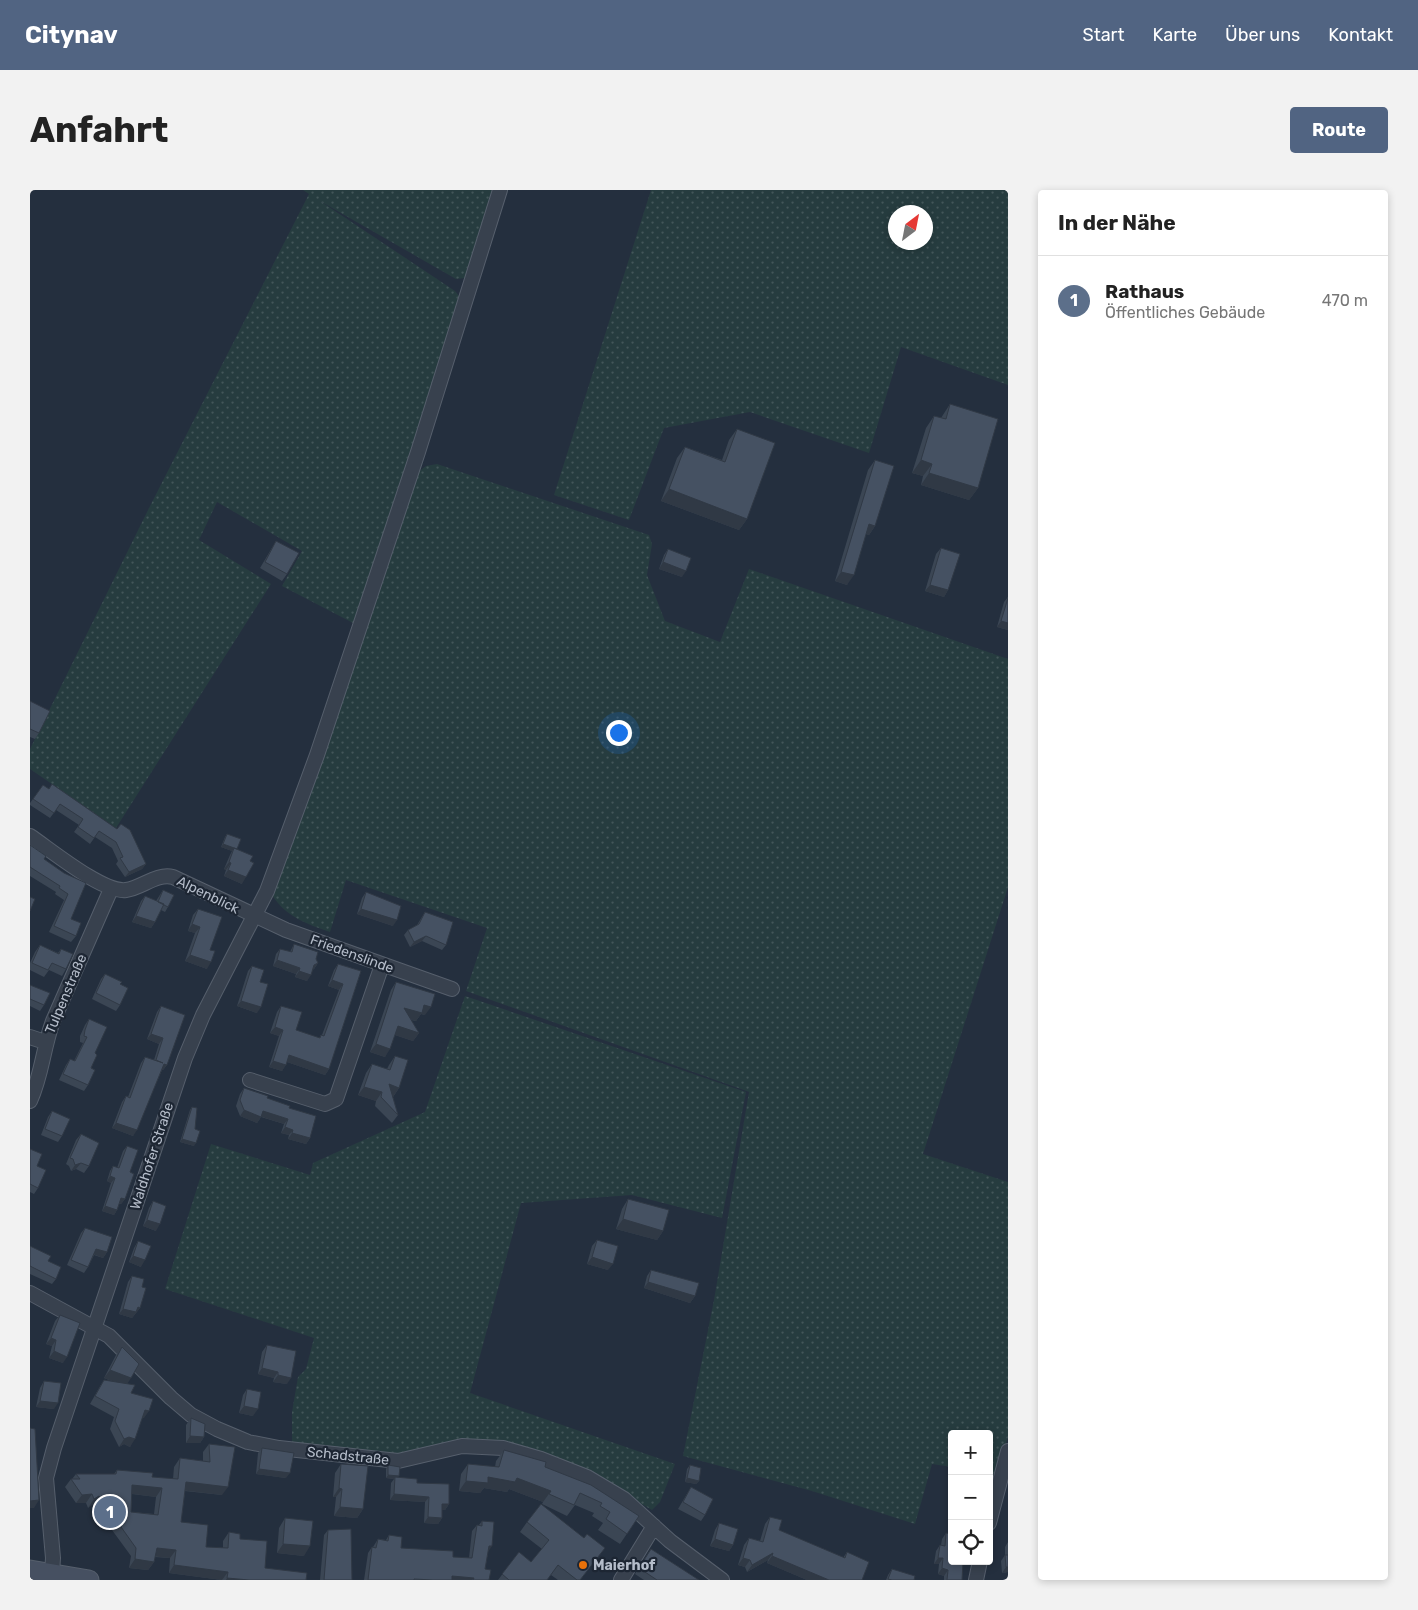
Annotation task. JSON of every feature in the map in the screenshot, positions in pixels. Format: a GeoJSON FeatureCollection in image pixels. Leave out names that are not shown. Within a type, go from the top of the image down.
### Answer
{"type":"FeatureCollection","features":[{"type":"Feature","properties":{"kind":"street","name":"Waldhofer Straße"},"geometry":{"type":"LineString","coordinates":[[52,1573],[53,1558],[46,1478],[54,1448],[185,1058],[202,1015],[267,891],[317,755],[418,452],[500,190]]}},
{"type":"Feature","properties":{"kind":"street"},"geometry":{"type":"LineString","coordinates":[[30,836],[112,889]]}},
{"type":"Feature","properties":{"kind":"street","name":"Alpenblick"},"geometry":{"type":"LineString","coordinates":[[112,889],[130,889],[166,876],[180,879],[254,917]]}},
{"type":"Feature","properties":{"kind":"street","name":"Tulpenstraße"},"geometry":{"type":"LineString","coordinates":[[30,1101],[40,1075],[45,1042],[112,889]]}},
{"type":"Feature","properties":{"kind":"street","name":"Friedenslinde"},"geometry":{"type":"LineString","coordinates":[[254,917],[452,989]]}},
{"type":"Feature","properties":{"kind":"street"},"geometry":{"type":"LineString","coordinates":[[250,1080],[325,1104],[336,1098],[382,965]]}},
{"type":"Feature","properties":{"kind":"street"},"geometry":{"type":"LineString","coordinates":[[30,1037],[45,1042]]}},
{"type":"Feature","properties":{"kind":"street","name":"Schadstraße"},"geometry":{"type":"LineString","coordinates":[[30,1293],[109,1336],[190,1415],[248,1442],[279,1448],[398,1461],[462,1446],[502,1448],[540,1459],[587,1478],[624,1499],[698,1564],[722,1580]]}},
{"type":"Feature","properties":{"kind":"street"},"geometry":{"type":"LineString","coordinates":[[990,1520],[1008,1451]]}},
{"type":"Feature","properties":{"kind":"street"},"geometry":{"type":"LineString","coordinates":[[621,1580],[654,1526]]}},
{"type":"Feature","properties":{"kind":"street"},"geometry":{"type":"LineString","coordinates":[[976,1580],[979,1565]]}},
{"type":"Feature","properties":{"kind":"street"},"geometry":{"type":"LineString","coordinates":[[30,1570],[89,1580]]}},
{"type":"Feature","properties":{"kind":"green space"},"geometry":{"type":"Polygon","coordinates":[[[303,190],[496,190],[471,271],[465,278],[456,279],[320,201],[455,291],[459,296],[460,305],[355,624],[282,586],[302,551],[217,502],[199,540],[271,584],[116,828],[30,769],[30,749],[148,510],[309,194],[303,190]]]}},
{"type":"Feature","properties":{"kind":"green space"},"geometry":{"type":"Polygon","coordinates":[[[651,190],[1008,190],[1008,385],[901,347],[869,453],[750,412],[664,428],[629,520],[554,495],[651,190]]]}},
{"type":"Feature","properties":{"kind":"green space"},"geometry":{"type":"Polygon","coordinates":[[[437,464],[649,535],[652,544],[647,575],[665,621],[720,642],[749,569],[1008,659],[1008,887],[923,1154],[1008,1182],[1008,1437],[995,1476],[993,1476],[993,1430],[948,1430],[948,1466],[932,1464],[915,1524],[812,1491],[683,1456],[714,1300],[749,1092],[817,1116],[466,991],[487,928],[346,880],[330,932],[305,923],[290,914],[272,895],[418,472],[426,466],[437,464]]]}},
{"type":"Feature","properties":{"kind":"green space"},"geometry":{"type":"Polygon","coordinates":[[[465,996],[746,1092],[722,1218],[632,1195],[521,1203],[470,1393],[675,1464],[660,1502],[652,1510],[607,1484],[503,1445],[398,1457],[292,1446],[292,1412],[298,1377],[306,1369],[314,1338],[165,1289],[211,1144],[310,1175],[313,1163],[425,1112],[465,996]]]}},
{"type":"Feature","properties":{"kind":"building"},"geometry":{"type":"Polygon","coordinates":[[[950,404],[998,419],[978,488],[929,473],[932,464],[921,460],[934,416],[946,419],[950,404]]]}},
{"type":"Feature","properties":{"kind":"building"},"geometry":{"type":"Polygon","coordinates":[[[737,429],[775,443],[747,519],[669,489],[685,447],[725,462],[737,429]]]}},
{"type":"Feature","properties":{"kind":"building"},"geometry":{"type":"Polygon","coordinates":[[[875,460],[894,466],[875,526],[869,524],[854,575],[841,572],[875,460]]]}},
{"type":"Feature","properties":{"kind":"building"},"geometry":{"type":"Polygon","coordinates":[[[276,541],[299,553],[287,574],[265,562],[276,541]]]}},
{"type":"Feature","properties":{"kind":"building"},"geometry":{"type":"Polygon","coordinates":[[[941,548],[960,554],[948,590],[930,585],[941,548]]]}},
{"type":"Feature","properties":{"kind":"building"},"geometry":{"type":"Polygon","coordinates":[[[668,549],[691,558],[686,571],[663,562],[668,549]]]}},
{"type":"Feature","properties":{"kind":"building"},"geometry":{"type":"Polygon","coordinates":[[[1008,598],[1008,623],[1001,621],[1008,598]]]}},
{"type":"Feature","properties":{"kind":"building"},"geometry":{"type":"Polygon","coordinates":[[[30,701],[50,711],[39,733],[30,729],[30,701]]]}},
{"type":"Feature","properties":{"kind":"building"},"geometry":{"type":"Polygon","coordinates":[[[52,784],[117,829],[121,824],[130,830],[146,864],[129,872],[120,858],[123,857],[116,842],[99,831],[94,838],[78,827],[83,819],[60,804],[54,813],[33,799],[43,785],[49,789],[52,784]]]}},
{"type":"Feature","properties":{"kind":"building"},"geometry":{"type":"Polygon","coordinates":[[[227,834],[241,839],[237,849],[223,844],[227,834]]]}},
{"type":"Feature","properties":{"kind":"building"},"geometry":{"type":"Polygon","coordinates":[[[30,845],[46,856],[44,859],[64,873],[86,883],[71,919],[81,923],[76,936],[54,926],[68,894],[59,888],[60,886],[30,867],[30,845]]]}},
{"type":"Feature","properties":{"kind":"building"},"geometry":{"type":"Polygon","coordinates":[[[234,848],[253,856],[250,861],[254,863],[246,877],[228,870],[234,848]]]}},
{"type":"Feature","properties":{"kind":"building"},"geometry":{"type":"Polygon","coordinates":[[[163,890],[174,895],[168,907],[158,902],[163,890]]]}},
{"type":"Feature","properties":{"kind":"building"},"geometry":{"type":"Polygon","coordinates":[[[366,892],[401,906],[397,920],[361,909],[366,892]]]}},
{"type":"Feature","properties":{"kind":"building"},"geometry":{"type":"Polygon","coordinates":[[[145,896],[164,904],[155,922],[136,916],[145,896]]]}},
{"type":"Feature","properties":{"kind":"building"},"geometry":{"type":"Polygon","coordinates":[[[30,897],[35,899],[30,911],[30,897]]]}},
{"type":"Feature","properties":{"kind":"building"},"geometry":{"type":"Polygon","coordinates":[[[198,909],[222,917],[210,950],[215,951],[211,962],[190,955],[200,927],[192,924],[198,909]]]}},
{"type":"Feature","properties":{"kind":"building"},"geometry":{"type":"Polygon","coordinates":[[[425,912],[453,922],[446,945],[426,936],[414,942],[408,930],[419,924],[425,912]]]}},
{"type":"Feature","properties":{"kind":"building"},"geometry":{"type":"Polygon","coordinates":[[[294,944],[318,952],[316,959],[318,963],[314,965],[311,975],[299,971],[300,968],[277,960],[280,949],[292,952],[294,944]]]}},
{"type":"Feature","properties":{"kind":"building"},"geometry":{"type":"Polygon","coordinates":[[[40,945],[59,954],[61,949],[73,954],[66,969],[52,963],[48,970],[32,963],[40,945]]]}},
{"type":"Feature","properties":{"kind":"building"},"geometry":{"type":"Polygon","coordinates":[[[338,964],[361,971],[329,1069],[289,1055],[286,1065],[273,1061],[283,1030],[275,1027],[281,1006],[302,1012],[296,1030],[320,1038],[321,1035],[324,1036],[343,984],[332,980],[338,964]]]}},
{"type":"Feature","properties":{"kind":"building"},"geometry":{"type":"Polygon","coordinates":[[[252,966],[264,970],[260,982],[268,984],[261,1007],[241,1001],[252,966]]]}},
{"type":"Feature","properties":{"kind":"building"},"geometry":{"type":"Polygon","coordinates":[[[105,974],[122,982],[120,984],[128,988],[120,1005],[96,993],[105,974]]]}},
{"type":"Feature","properties":{"kind":"building"},"geometry":{"type":"Polygon","coordinates":[[[396,982],[435,994],[431,1007],[424,1005],[422,1013],[404,1008],[419,1033],[398,1026],[390,1049],[376,1044],[396,982]]]}},
{"type":"Feature","properties":{"kind":"building"},"geometry":{"type":"Polygon","coordinates":[[[30,985],[50,993],[44,1005],[30,999],[30,985]]]}},
{"type":"Feature","properties":{"kind":"building"},"geometry":{"type":"Polygon","coordinates":[[[161,1006],[185,1015],[167,1065],[164,1064],[137,1130],[116,1123],[126,1096],[130,1098],[145,1057],[163,1063],[156,1060],[163,1038],[151,1034],[161,1006]]]}},
{"type":"Feature","properties":{"kind":"building"},"geometry":{"type":"Polygon","coordinates":[[[89,1019],[107,1027],[95,1053],[97,1055],[91,1068],[95,1070],[88,1085],[63,1074],[70,1059],[75,1061],[87,1037],[84,1036],[89,1019]]]}},
{"type":"Feature","properties":{"kind":"building"},"geometry":{"type":"Polygon","coordinates":[[[395,1056],[408,1060],[399,1088],[389,1084],[398,1115],[381,1097],[382,1092],[364,1087],[372,1064],[390,1070],[395,1056]]]}},
{"type":"Feature","properties":{"kind":"building"},"geometry":{"type":"Polygon","coordinates":[[[244,1088],[268,1096],[267,1098],[290,1106],[289,1108],[316,1116],[310,1138],[292,1133],[293,1130],[285,1127],[288,1119],[263,1111],[261,1117],[244,1110],[240,1100],[244,1088]]]}},
{"type":"Feature","properties":{"kind":"building"},"geometry":{"type":"Polygon","coordinates":[[[192,1107],[197,1108],[195,1129],[200,1131],[196,1143],[182,1139],[192,1107]]]}},
{"type":"Feature","properties":{"kind":"building"},"geometry":{"type":"Polygon","coordinates":[[[52,1111],[70,1119],[62,1136],[45,1129],[52,1111]]]}},
{"type":"Feature","properties":{"kind":"building"},"geometry":{"type":"Polygon","coordinates":[[[81,1134],[99,1143],[89,1166],[81,1163],[75,1165],[73,1159],[70,1158],[81,1134]]]}},
{"type":"Feature","properties":{"kind":"building"},"geometry":{"type":"Polygon","coordinates":[[[127,1146],[138,1150],[130,1172],[134,1174],[125,1199],[121,1198],[117,1210],[105,1206],[115,1178],[110,1176],[113,1166],[119,1168],[127,1146]]]}},
{"type":"Feature","properties":{"kind":"building"},"geometry":{"type":"Polygon","coordinates":[[[30,1149],[42,1154],[37,1166],[46,1170],[38,1188],[30,1184],[30,1149]]]}},
{"type":"Feature","properties":{"kind":"building"},"geometry":{"type":"Polygon","coordinates":[[[628,1199],[669,1210],[663,1231],[623,1219],[628,1199]]]}},
{"type":"Feature","properties":{"kind":"building"},"geometry":{"type":"Polygon","coordinates":[[[153,1201],[166,1206],[160,1224],[147,1220],[153,1201]]]}},
{"type":"Feature","properties":{"kind":"building"},"geometry":{"type":"Polygon","coordinates":[[[85,1228],[112,1237],[107,1252],[96,1249],[88,1267],[71,1260],[85,1228]]]}},
{"type":"Feature","properties":{"kind":"building"},"geometry":{"type":"Polygon","coordinates":[[[597,1240],[618,1246],[613,1264],[592,1257],[597,1240]]]}},
{"type":"Feature","properties":{"kind":"building"},"geometry":{"type":"Polygon","coordinates":[[[138,1241],[151,1246],[145,1260],[133,1256],[138,1241]]]}},
{"type":"Feature","properties":{"kind":"building"},"geometry":{"type":"Polygon","coordinates":[[[30,1246],[51,1256],[48,1261],[61,1267],[56,1279],[30,1266],[30,1246]]]}},
{"type":"Feature","properties":{"kind":"building"},"geometry":{"type":"Polygon","coordinates":[[[651,1270],[699,1283],[695,1296],[648,1282],[651,1270]]]}},
{"type":"Feature","properties":{"kind":"building"},"geometry":{"type":"Polygon","coordinates":[[[132,1276],[144,1279],[142,1287],[146,1288],[140,1308],[138,1307],[136,1312],[123,1309],[132,1276]]]}},
{"type":"Feature","properties":{"kind":"building"},"geometry":{"type":"Polygon","coordinates":[[[60,1315],[80,1323],[67,1357],[54,1351],[56,1340],[51,1338],[60,1315]]]}},
{"type":"Feature","properties":{"kind":"building"},"geometry":{"type":"Polygon","coordinates":[[[267,1345],[296,1351],[291,1378],[262,1368],[267,1345]]]}},
{"type":"Feature","properties":{"kind":"building"},"geometry":{"type":"Polygon","coordinates":[[[122,1347],[139,1364],[131,1378],[110,1370],[122,1347]]]}},
{"type":"Feature","properties":{"kind":"building"},"geometry":{"type":"Polygon","coordinates":[[[104,1380],[135,1385],[131,1393],[153,1399],[149,1411],[145,1410],[135,1439],[129,1437],[124,1439],[115,1421],[119,1409],[95,1396],[104,1380]]]}},
{"type":"Feature","properties":{"kind":"building"},"geometry":{"type":"Polygon","coordinates":[[[44,1381],[61,1383],[58,1403],[40,1401],[44,1381]]]}},
{"type":"Feature","properties":{"kind":"building"},"geometry":{"type":"Polygon","coordinates":[[[247,1389],[261,1392],[258,1409],[244,1406],[247,1389]]]}},
{"type":"Feature","properties":{"kind":"building"},"geometry":{"type":"Polygon","coordinates":[[[191,1418],[205,1424],[204,1437],[190,1436],[191,1418]]]}},
{"type":"Feature","properties":{"kind":"building"},"geometry":{"type":"Polygon","coordinates":[[[30,1428],[35,1429],[39,1500],[30,1501],[30,1428]]]}},
{"type":"Feature","properties":{"kind":"building"},"geometry":{"type":"Polygon","coordinates":[[[209,1444],[235,1447],[228,1487],[186,1482],[181,1522],[208,1525],[206,1547],[228,1548],[229,1532],[240,1534],[240,1539],[267,1541],[265,1568],[307,1573],[306,1580],[227,1578],[228,1572],[174,1565],[176,1550],[157,1548],[154,1562],[135,1559],[136,1548],[99,1496],[94,1499],[92,1494],[82,1495],[71,1479],[80,1479],[76,1474],[116,1474],[117,1470],[153,1473],[152,1477],[178,1479],[180,1458],[210,1462],[209,1444]],[[132,1485],[131,1512],[158,1515],[162,1488],[132,1485]]]}},
{"type":"Feature","properties":{"kind":"building"},"geometry":{"type":"Polygon","coordinates":[[[262,1448],[294,1453],[290,1473],[259,1469],[262,1448]]]}},
{"type":"Feature","properties":{"kind":"building"},"geometry":{"type":"Polygon","coordinates":[[[504,1450],[546,1462],[545,1467],[591,1485],[639,1516],[627,1534],[606,1519],[610,1512],[600,1506],[602,1503],[580,1493],[574,1505],[549,1494],[551,1491],[517,1478],[515,1482],[488,1477],[488,1483],[466,1481],[468,1464],[499,1467],[504,1450]]]}},
{"type":"Feature","properties":{"kind":"building"},"geometry":{"type":"Polygon","coordinates":[[[341,1464],[368,1466],[363,1509],[340,1507],[342,1489],[339,1488],[341,1464]]]}},
{"type":"Feature","properties":{"kind":"building"},"geometry":{"type":"Polygon","coordinates":[[[388,1465],[400,1467],[399,1476],[388,1475],[388,1465]]]}},
{"type":"Feature","properties":{"kind":"building"},"geometry":{"type":"Polygon","coordinates":[[[690,1465],[701,1468],[699,1481],[687,1478],[690,1465]]]}},
{"type":"Feature","properties":{"kind":"building"},"geometry":{"type":"Polygon","coordinates":[[[395,1477],[417,1479],[417,1483],[449,1484],[449,1504],[442,1504],[442,1518],[428,1517],[429,1497],[394,1494],[395,1477]]]}},
{"type":"Feature","properties":{"kind":"building"},"geometry":{"type":"Polygon","coordinates":[[[691,1487],[713,1499],[705,1515],[683,1502],[691,1487]]]}},
{"type":"Feature","properties":{"kind":"building"},"geometry":{"type":"Polygon","coordinates":[[[541,1504],[584,1538],[587,1534],[605,1548],[580,1580],[577,1580],[558,1565],[547,1580],[509,1580],[502,1574],[519,1552],[531,1562],[549,1540],[527,1522],[541,1504]]]}},
{"type":"Feature","properties":{"kind":"building"},"geometry":{"type":"Polygon","coordinates":[[[770,1517],[782,1520],[779,1530],[845,1558],[847,1552],[869,1562],[862,1580],[829,1580],[772,1556],[773,1553],[752,1565],[750,1560],[743,1558],[749,1538],[763,1542],[770,1517]]]}},
{"type":"Feature","properties":{"kind":"building"},"geometry":{"type":"Polygon","coordinates":[[[285,1518],[313,1521],[310,1546],[283,1544],[285,1518]]]}},
{"type":"Feature","properties":{"kind":"building"},"geometry":{"type":"Polygon","coordinates":[[[482,1521],[494,1522],[492,1546],[489,1546],[485,1569],[491,1570],[489,1580],[473,1580],[474,1578],[452,1576],[452,1580],[368,1580],[372,1547],[376,1548],[378,1539],[388,1541],[389,1535],[402,1537],[401,1548],[453,1551],[453,1557],[472,1558],[477,1525],[482,1526],[482,1521]]]}},
{"type":"Feature","properties":{"kind":"building"},"geometry":{"type":"Polygon","coordinates":[[[719,1523],[738,1529],[733,1545],[715,1539],[719,1523]]]}},
{"type":"Feature","properties":{"kind":"building"},"geometry":{"type":"Polygon","coordinates":[[[351,1529],[352,1580],[324,1580],[328,1530],[351,1529]]]}},
{"type":"Feature","properties":{"kind":"building"},"geometry":{"type":"Polygon","coordinates":[[[946,1533],[948,1533],[948,1565],[963,1565],[962,1580],[947,1580],[948,1570],[942,1568],[943,1558],[938,1558],[940,1545],[945,1546],[946,1533]]]}},
{"type":"Feature","properties":{"kind":"building"},"geometry":{"type":"Polygon","coordinates":[[[651,1549],[699,1580],[657,1580],[639,1568],[651,1549]]]}},
{"type":"Feature","properties":{"kind":"building"},"geometry":{"type":"Polygon","coordinates":[[[1005,1555],[1008,1555],[1008,1567],[1006,1567],[1005,1555]]]}},
{"type":"Feature","properties":{"kind":"building"},"geometry":{"type":"Polygon","coordinates":[[[892,1569],[915,1576],[914,1580],[888,1579],[892,1569]]]}},
{"type":"Feature","properties":{"kind":"place","name":"Rathaus"},"geometry":{"type":"Point","coordinates":[110,1512]}},
{"type":"Feature","properties":{"kind":"place","name":"Maierhof"},"geometry":{"type":"Point","coordinates":[583,1565]}}]}
